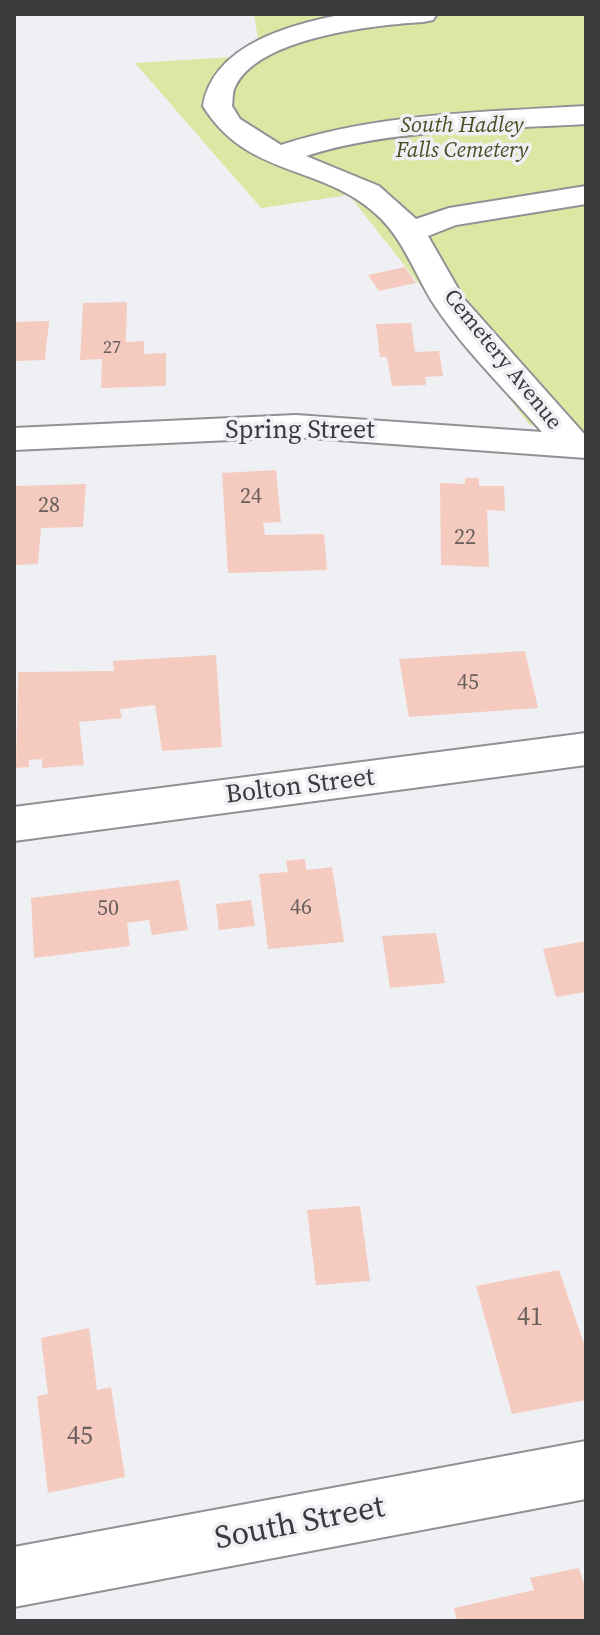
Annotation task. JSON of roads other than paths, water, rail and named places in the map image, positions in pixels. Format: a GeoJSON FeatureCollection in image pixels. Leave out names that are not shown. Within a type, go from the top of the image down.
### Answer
{"type":"FeatureCollection","features":[{"type":"Feature","properties":{"kind":"street","name":"Cemetery Avenue"},"geometry":{"type":"LineString","coordinates":[[423,14],[362,18],[309,28],[257,53],[230,72],[215,91],[216,107],[223,122],[384,202],[410,232],[450,303],[579,446]]}},
{"type":"Feature","properties":{"kind":"street"},"geometry":{"type":"LineString","coordinates":[[283,154],[335,137],[494,120],[586,115]]}},
{"type":"Feature","properties":{"kind":"street"},"geometry":{"type":"LineString","coordinates":[[410,232],[449,217],[586,195]]}},
{"type":"Feature","properties":{"kind":"street","name":"Spring Street"},"geometry":{"type":"LineString","coordinates":[[14,439],[296,426],[579,446]]}},
{"type":"Feature","properties":{"kind":"street","name":"Bolton Street"},"geometry":{"type":"LineString","coordinates":[[14,824],[586,749]]}},
{"type":"Feature","properties":{"kind":"street","name":"South Street"},"geometry":{"type":"LineString","coordinates":[[14,1577],[586,1470]]}},
{"type":"Feature","properties":{"kind":"park label","name":"South Hadley Falls Cemetery"},"geometry":{"type":"Point","coordinates":[462,138]}}]}
